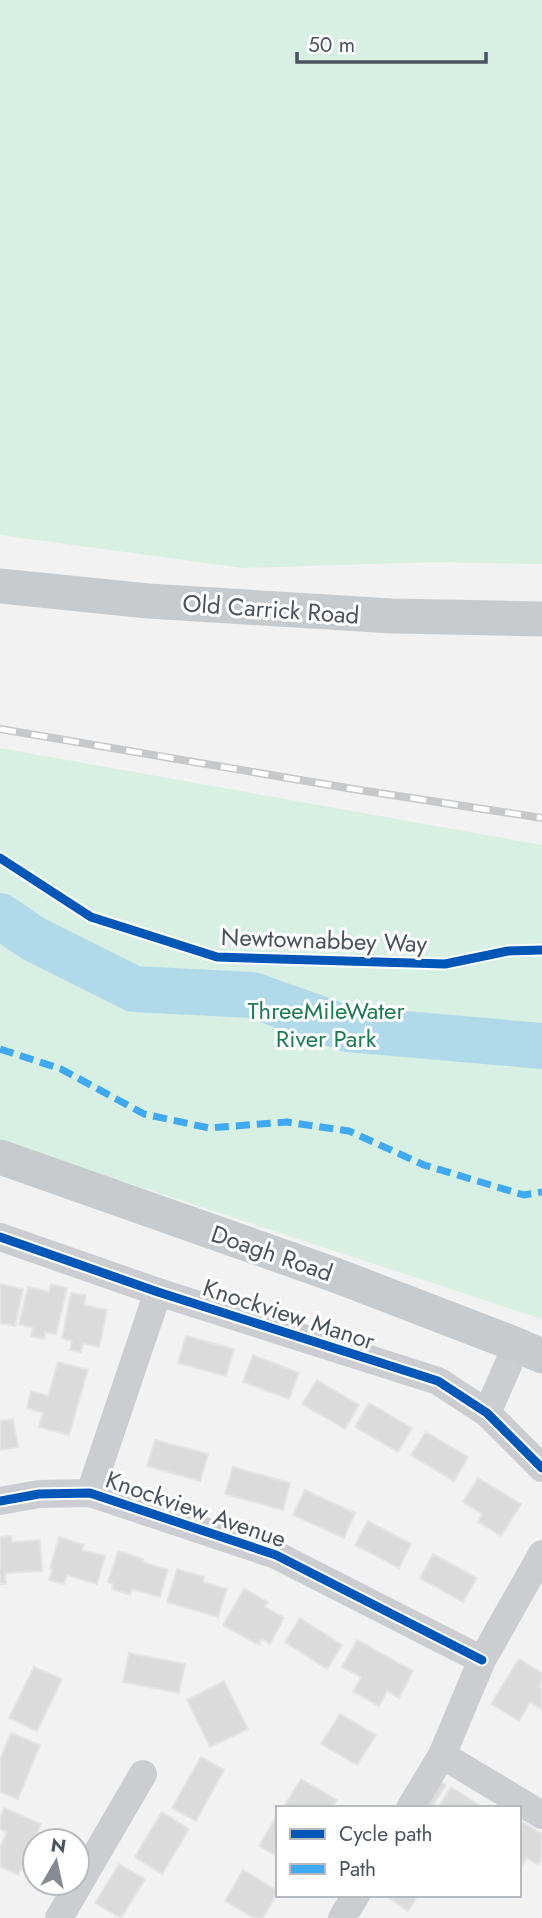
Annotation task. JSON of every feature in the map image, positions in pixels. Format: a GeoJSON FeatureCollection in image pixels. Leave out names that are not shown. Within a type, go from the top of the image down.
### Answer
{"type":"FeatureCollection","features":[{"type":"Feature","properties":{"kind":"main road","name":"Old Carrick Road"},"geometry":{"type":"LineString","coordinates":[[0,586],[148,601],[352,614],[542,618]]}},
{"type":"Feature","properties":{"kind":"main road","name":"Doagh Road"},"geometry":{"type":"LineString","coordinates":[[0,1157],[335,1275],[530,1350]]}},
{"type":"Feature","properties":{"kind":"street","name":"Knockview Manor"},"geometry":{"type":"LineString","coordinates":[[0,1237],[158,1292],[438,1381],[487,1413],[542,1468]]}},
{"type":"Feature","properties":{"kind":"street"},"geometry":{"type":"LineString","coordinates":[[90,1493],[158,1292]]}},
{"type":"Feature","properties":{"kind":"street"},"geometry":{"type":"LineString","coordinates":[[487,1413],[530,1350]]}},
{"type":"Feature","properties":{"kind":"street","name":"Knockview Avenue"},"geometry":{"type":"LineString","coordinates":[[0,1501],[39,1494],[90,1493],[276,1555],[482,1660]]}},
{"type":"Feature","properties":{"kind":"street"},"geometry":{"type":"LineString","coordinates":[[411,1806],[442,1755],[482,1660],[542,1554]]}},
{"type":"Feature","properties":{"kind":"street"},"geometry":{"type":"LineString","coordinates":[[442,1755],[542,1815]]}},
{"type":"Feature","properties":{"kind":"street"},"geometry":{"type":"LineString","coordinates":[[60,1918],[143,1774]]}},
{"type":"Feature","properties":{"kind":"street"},"geometry":{"type":"LineString","coordinates":[[342,1918],[355,1897]]}},
{"type":"Feature","properties":{"kind":"green space"},"geometry":{"type":"Polygon","coordinates":[[[0,0],[542,0],[542,564],[433,562],[243,568],[0,535],[0,0]]]}},
{"type":"Feature","properties":{"kind":"green space","name":"ThreeMileWater River Park"},"geometry":{"type":"Polygon","coordinates":[[[0,748],[542,845],[542,1319],[0,1141],[0,748]]]}},
{"type":"Feature","properties":{"kind":"building"},"geometry":{"type":"Polygon","coordinates":[[[0,1284],[23,1289],[15,1326],[0,1323],[0,1284]]]}},
{"type":"Feature","properties":{"kind":"building"},"geometry":{"type":"Polygon","coordinates":[[[51,1284],[67,1288],[56,1334],[45,1332],[44,1339],[31,1336],[33,1328],[19,1324],[28,1287],[49,1292],[51,1284]]]}},
{"type":"Feature","properties":{"kind":"building"},"geometry":{"type":"Polygon","coordinates":[[[71,1293],[86,1295],[84,1305],[107,1310],[99,1347],[83,1343],[81,1352],[70,1350],[72,1341],[62,1338],[71,1293]]]}},
{"type":"Feature","properties":{"kind":"building"},"geometry":{"type":"Polygon","coordinates":[[[186,1336],[234,1349],[226,1376],[178,1363],[186,1336]]]}},
{"type":"Feature","properties":{"kind":"building"},"geometry":{"type":"Polygon","coordinates":[[[253,1355],[299,1373],[289,1399],[243,1382],[253,1355]]]}},
{"type":"Feature","properties":{"kind":"building"},"geometry":{"type":"Polygon","coordinates":[[[58,1362],[88,1370],[69,1435],[39,1427],[43,1413],[27,1408],[31,1391],[48,1396],[58,1362]]]}},
{"type":"Feature","properties":{"kind":"building"},"geometry":{"type":"Polygon","coordinates":[[[317,1380],[359,1405],[345,1429],[302,1404],[317,1380]]]}},
{"type":"Feature","properties":{"kind":"building"},"geometry":{"type":"Polygon","coordinates":[[[369,1403],[412,1428],[398,1452],[355,1427],[369,1403]]]}},
{"type":"Feature","properties":{"kind":"building"},"geometry":{"type":"Polygon","coordinates":[[[13,1419],[18,1447],[0,1450],[0,1421],[13,1419]]]}},
{"type":"Feature","properties":{"kind":"building"},"geometry":{"type":"Polygon","coordinates":[[[426,1432],[468,1457],[454,1481],[411,1455],[426,1432]]]}},
{"type":"Feature","properties":{"kind":"building"},"geometry":{"type":"Polygon","coordinates":[[[155,1440],[208,1454],[200,1481],[147,1466],[155,1440]]]}},
{"type":"Feature","properties":{"kind":"building"},"geometry":{"type":"Polygon","coordinates":[[[233,1467],[290,1483],[283,1510],[225,1494],[233,1467]]]}},
{"type":"Feature","properties":{"kind":"building"},"geometry":{"type":"Polygon","coordinates":[[[478,1478],[521,1504],[501,1536],[478,1522],[482,1514],[463,1502],[478,1478]]]}},
{"type":"Feature","properties":{"kind":"building"},"geometry":{"type":"Polygon","coordinates":[[[305,1490],[355,1513],[344,1538],[293,1515],[305,1490]]]}},
{"type":"Feature","properties":{"kind":"building"},"geometry":{"type":"Polygon","coordinates":[[[368,1521],[411,1544],[399,1568],[355,1545],[368,1521]]]}},
{"type":"Feature","properties":{"kind":"building"},"geometry":{"type":"Polygon","coordinates":[[[11,1536],[12,1542],[40,1540],[42,1571],[5,1573],[6,1584],[0,1584],[0,1537],[11,1536]]]}},
{"type":"Feature","properties":{"kind":"building"},"geometry":{"type":"Polygon","coordinates":[[[59,1537],[84,1545],[82,1550],[105,1556],[97,1584],[67,1575],[64,1584],[49,1580],[59,1537]]]}},
{"type":"Feature","properties":{"kind":"building"},"geometry":{"type":"Polygon","coordinates":[[[118,1551],[168,1570],[160,1597],[132,1589],[130,1595],[112,1589],[113,1584],[108,1582],[118,1551]]]}},
{"type":"Feature","properties":{"kind":"building"},"geometry":{"type":"Polygon","coordinates":[[[433,1554],[477,1578],[463,1602],[420,1578],[433,1554]]]}},
{"type":"Feature","properties":{"kind":"building"},"geometry":{"type":"Polygon","coordinates":[[[177,1569],[204,1577],[203,1582],[227,1589],[218,1617],[167,1602],[177,1569]]]}},
{"type":"Feature","properties":{"kind":"building"},"geometry":{"type":"Polygon","coordinates":[[[244,1589],[268,1602],[265,1607],[284,1618],[270,1644],[262,1639],[259,1645],[223,1625],[244,1589]]]}},
{"type":"Feature","properties":{"kind":"building"},"geometry":{"type":"Polygon","coordinates":[[[300,1618],[342,1645],[327,1669],[285,1642],[300,1618]]]}},
{"type":"Feature","properties":{"kind":"building"},"geometry":{"type":"Polygon","coordinates":[[[357,1640],[413,1671],[399,1698],[387,1691],[379,1706],[353,1692],[361,1677],[342,1667],[357,1640]]]}},
{"type":"Feature","properties":{"kind":"building"},"geometry":{"type":"Polygon","coordinates":[[[129,1653],[185,1664],[179,1693],[123,1682],[129,1653]]]}},
{"type":"Feature","properties":{"kind":"building"},"geometry":{"type":"Polygon","coordinates":[[[519,1659],[542,1673],[539,1687],[542,1689],[542,1709],[530,1702],[519,1721],[491,1704],[519,1659]]]}},
{"type":"Feature","properties":{"kind":"building"},"geometry":{"type":"Polygon","coordinates":[[[34,1667],[62,1679],[37,1731],[9,1718],[34,1667]]]}},
{"type":"Feature","properties":{"kind":"building"},"geometry":{"type":"Polygon","coordinates":[[[224,1681],[248,1729],[210,1747],[187,1700],[224,1681]]]}},
{"type":"Feature","properties":{"kind":"building"},"geometry":{"type":"Polygon","coordinates":[[[340,1714],[376,1735],[357,1765],[321,1744],[340,1714]]]}},
{"type":"Feature","properties":{"kind":"building"},"geometry":{"type":"Polygon","coordinates":[[[11,1733],[40,1745],[18,1799],[0,1792],[0,1760],[11,1733]]]}},
{"type":"Feature","properties":{"kind":"building"},"geometry":{"type":"Polygon","coordinates":[[[201,1757],[224,1770],[196,1821],[172,1808],[201,1757]]]}},
{"type":"Feature","properties":{"kind":"building"},"geometry":{"type":"Polygon","coordinates":[[[434,1778],[446,1785],[432,1806],[419,1806],[434,1778]]]}},
{"type":"Feature","properties":{"kind":"building"},"geometry":{"type":"Polygon","coordinates":[[[301,1779],[337,1800],[333,1806],[284,1806],[301,1779]]]}},
{"type":"Feature","properties":{"kind":"building"},"geometry":{"type":"Polygon","coordinates":[[[451,1787],[481,1806],[439,1806],[451,1787]]]}},
{"type":"Feature","properties":{"kind":"building"},"geometry":{"type":"Polygon","coordinates":[[[4,1808],[41,1824],[40,1827],[21,1827],[21,1868],[18,1875],[0,1866],[0,1848],[7,1832],[0,1829],[4,1808]]]}},
{"type":"Feature","properties":{"kind":"building"},"geometry":{"type":"Polygon","coordinates":[[[162,1812],[189,1829],[162,1874],[135,1857],[162,1812]]]}},
{"type":"Feature","properties":{"kind":"building"},"geometry":{"type":"Polygon","coordinates":[[[276,1817],[276,1856],[259,1846],[276,1817]]]}},
{"type":"Feature","properties":{"kind":"building"},"geometry":{"type":"Polygon","coordinates":[[[521,1821],[542,1834],[542,1859],[538,1865],[527,1858],[523,1864],[521,1821]]]}},
{"type":"Feature","properties":{"kind":"building"},"geometry":{"type":"Polygon","coordinates":[[[119,1864],[145,1879],[121,1918],[95,1903],[119,1864]]]}},
{"type":"Feature","properties":{"kind":"building"},"geometry":{"type":"Polygon","coordinates":[[[243,1870],[276,1890],[263,1918],[254,1918],[225,1901],[243,1870]]]}},
{"type":"Feature","properties":{"kind":"building"},"geometry":{"type":"Polygon","coordinates":[[[388,1897],[417,1897],[408,1911],[388,1897]]]}},
{"type":"Feature","properties":{"kind":"waterway"},"geometry":{"type":"LineString","coordinates":[[0,916],[34,939],[134,989],[252,995],[348,1029],[542,1046]]}},
{"type":"Feature","properties":{"kind":"railway"},"geometry":{"type":"LineString","coordinates":[[0,729],[542,818]]}},
{"type":"Feature","properties":{"kind":"marked path"},"geometry":{"type":"LineString","coordinates":[[0,1049],[61,1069],[144,1114],[209,1128],[287,1122],[349,1131],[424,1165],[524,1195],[542,1192]]}},
{"type":"Feature","properties":{"kind":"cycle path","name":"Newtownabbey Way"},"geometry":{"type":"LineString","coordinates":[[0,858],[91,917],[217,957],[445,964],[508,951],[542,950]]}},
{"type":"Feature","properties":{"kind":"cycle path"},"geometry":{"type":"LineString","coordinates":[[0,1237],[158,1292],[438,1381],[487,1413],[542,1468]]}},
{"type":"Feature","properties":{"kind":"cycle path"},"geometry":{"type":"LineString","coordinates":[[0,1501],[39,1494],[90,1493],[276,1555],[482,1660]]}}]}
